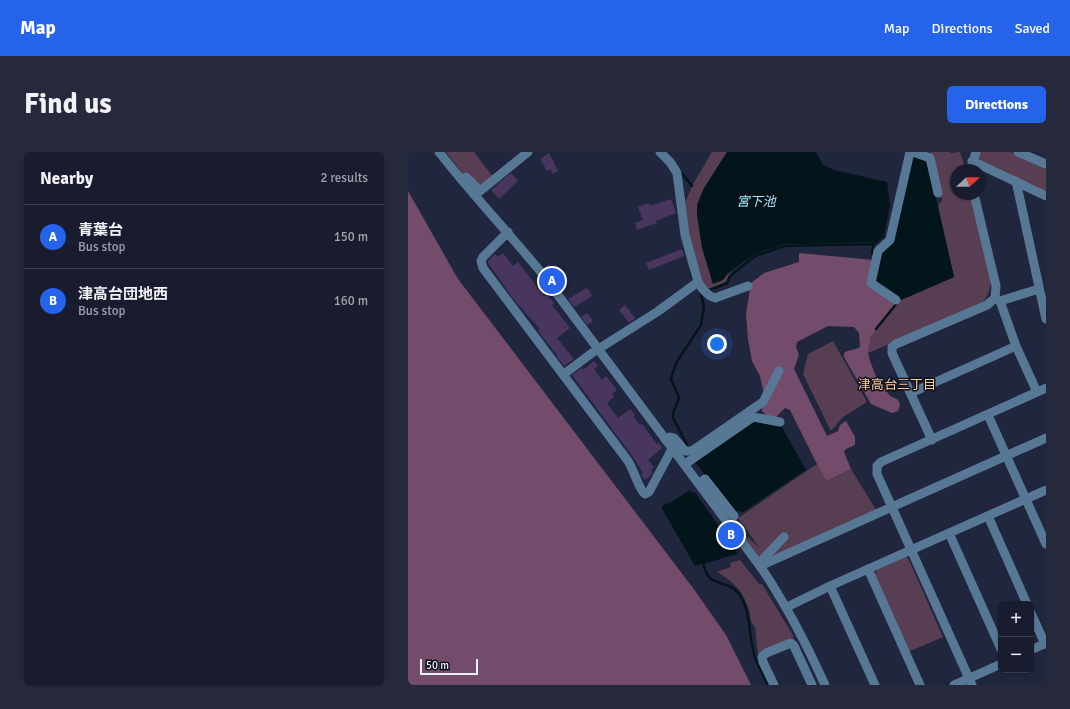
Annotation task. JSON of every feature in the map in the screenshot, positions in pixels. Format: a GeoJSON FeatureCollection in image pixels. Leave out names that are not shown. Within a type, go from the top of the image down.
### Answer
{"type":"FeatureCollection","features":[{"type":"Feature","properties":{"kind":"street"},"geometry":{"type":"LineString","coordinates":[[439,152],[462,181],[508,232],[540,271],[760,566],[787,607],[825,685]]}},
{"type":"Feature","properties":{"kind":"street"},"geometry":{"type":"LineString","coordinates":[[462,181],[466,177],[480,191],[528,152]]}},
{"type":"Feature","properties":{"kind":"street"},"geometry":{"type":"LineString","coordinates":[[660,152],[678,173],[685,235],[696,283],[710,297],[715,298],[748,286]]}},
{"type":"Feature","properties":{"kind":"street"},"geometry":{"type":"LineString","coordinates":[[896,300],[871,284],[878,251],[890,240],[910,152]]}},
{"type":"Feature","properties":{"kind":"street"},"geometry":{"type":"LineString","coordinates":[[913,152],[930,158],[938,193]]}},
{"type":"Feature","properties":{"kind":"street"},"geometry":{"type":"LineString","coordinates":[[1018,152],[1046,164]]}},
{"type":"Feature","properties":{"kind":"street"},"geometry":{"type":"LineString","coordinates":[[974,156],[1016,181],[1046,196]]}},
{"type":"Feature","properties":{"kind":"street"},"geometry":{"type":"LineString","coordinates":[[1016,181],[1046,319]]}},
{"type":"Feature","properties":{"kind":"street"},"geometry":{"type":"LineString","coordinates":[[975,200],[996,286],[997,299],[1037,392]]}},
{"type":"Feature","properties":{"kind":"street"},"geometry":{"type":"LineString","coordinates":[[508,232],[483,257],[481,261],[483,268],[628,461],[633,469],[641,492],[645,494],[649,492],[672,448]]}},
{"type":"Feature","properties":{"kind":"street"},"geometry":{"type":"LineString","coordinates":[[564,374],[598,349],[657,312],[696,283]]}},
{"type":"Feature","properties":{"kind":"street"},"geometry":{"type":"LineString","coordinates":[[932,440],[892,353],[892,348],[896,344],[987,305],[997,299],[1039,289]]}},
{"type":"Feature","properties":{"kind":"street"},"geometry":{"type":"LineString","coordinates":[[911,394],[1016,346]]}},
{"type":"Feature","properties":{"kind":"street"},"geometry":{"type":"LineString","coordinates":[[665,439],[670,437],[674,438],[686,451],[692,451],[763,402],[779,371]]}},
{"type":"Feature","properties":{"kind":"street"},"geometry":{"type":"LineString","coordinates":[[970,682],[877,474],[877,466],[882,462],[1046,388]]}},
{"type":"Feature","properties":{"kind":"street"},"geometry":{"type":"LineString","coordinates":[[988,415],[1046,544]]}},
{"type":"Feature","properties":{"kind":"street"},"geometry":{"type":"LineString","coordinates":[[685,464],[753,417],[780,422]]}},
{"type":"Feature","properties":{"kind":"street"},"geometry":{"type":"LineString","coordinates":[[760,566],[1046,438]]}},
{"type":"Feature","properties":{"kind":"street"},"geometry":{"type":"LineString","coordinates":[[699,484],[705,479],[734,516]]}},
{"type":"Feature","properties":{"kind":"street"},"geometry":{"type":"LineString","coordinates":[[787,607],[830,586],[1046,490]]}},
{"type":"Feature","properties":{"kind":"street"},"geometry":{"type":"LineString","coordinates":[[988,516],[1026,601]]}},
{"type":"Feature","properties":{"kind":"street"},"geometry":{"type":"LineString","coordinates":[[949,533],[998,642]]}},
{"type":"Feature","properties":{"kind":"street"},"geometry":{"type":"LineString","coordinates":[[760,566],[763,559],[784,537]]}},
{"type":"Feature","properties":{"kind":"street"},"geometry":{"type":"LineString","coordinates":[[868,569],[920,685]]}},
{"type":"Feature","properties":{"kind":"street"},"geometry":{"type":"LineString","coordinates":[[830,586],[875,685]]}},
{"type":"Feature","properties":{"kind":"street"},"geometry":{"type":"LineString","coordinates":[[1034,619],[1045,643],[1034,648]]}},
{"type":"Feature","properties":{"kind":"street"},"geometry":{"type":"LineString","coordinates":[[774,685],[762,657],[766,653],[791,643],[794,646],[812,685]]}},
{"type":"Feature","properties":{"kind":"street"},"geometry":{"type":"LineString","coordinates":[[954,685],[970,682],[998,666]]}},
{"type":"Feature","properties":{"kind":"shaded area"},"geometry":{"type":"Polygon","coordinates":[[[446,152],[474,152],[493,177],[480,188],[463,174],[446,152]]]}},
{"type":"Feature","properties":{"kind":"shaded area"},"geometry":{"type":"Polygon","coordinates":[[[712,152],[727,152],[703,190],[712,283],[719,281],[732,272],[725,283],[710,289],[706,288],[702,280],[687,235],[684,205],[692,186],[712,152]]]}},
{"type":"Feature","properties":{"kind":"shaded area"},"geometry":{"type":"Polygon","coordinates":[[[930,152],[960,152],[964,164],[950,164],[950,200],[972,200],[991,281],[987,297],[981,305],[868,353],[871,336],[901,300],[954,277],[938,206],[942,200],[930,152]]]}},
{"type":"Feature","properties":{"kind":"shaded area"},"geometry":{"type":"Polygon","coordinates":[[[980,152],[1011,152],[1046,167],[1046,194],[979,161],[977,158],[980,152]]]}},
{"type":"Feature","properties":{"kind":"shaded area"},"geometry":{"type":"Polygon","coordinates":[[[408,191],[458,279],[693,588],[726,635],[751,685],[408,685],[408,191]]]}},
{"type":"Feature","properties":{"kind":"shaded area"},"geometry":{"type":"Polygon","coordinates":[[[799,253],[873,260],[895,302],[901,300],[871,336],[868,353],[877,379],[890,396],[898,400],[900,405],[898,411],[892,413],[871,404],[844,357],[844,353],[860,347],[859,333],[854,327],[828,326],[797,342],[796,347],[799,355],[794,369],[827,436],[838,431],[840,425],[846,421],[855,437],[855,445],[846,449],[844,452],[851,469],[826,481],[790,410],[785,408],[776,417],[768,417],[762,411],[763,390],[760,376],[752,361],[748,339],[746,314],[751,283],[764,273],[799,262],[799,253]]]}},
{"type":"Feature","properties":{"kind":"shaded area"},"geometry":{"type":"Polygon","coordinates":[[[833,341],[867,402],[843,417],[831,431],[803,374],[808,354],[833,341]]]}},
{"type":"Feature","properties":{"kind":"shaded area"},"geometry":{"type":"Polygon","coordinates":[[[817,464],[826,481],[851,469],[876,510],[768,558],[759,558],[736,527],[759,547],[738,518],[817,464]]]}},
{"type":"Feature","properties":{"kind":"shaded area"},"geometry":{"type":"Polygon","coordinates":[[[906,557],[908,558],[943,637],[908,652],[875,575],[877,570],[906,557]]]}},
{"type":"Feature","properties":{"kind":"shaded area"},"geometry":{"type":"Polygon","coordinates":[[[740,560],[759,584],[762,584],[794,637],[758,654],[755,627],[751,621],[744,597],[733,583],[717,572],[731,567],[730,563],[740,560]]]}},
{"type":"Feature","properties":{"kind":"water","name":"宮下池"},"geometry":{"type":"Polygon","coordinates":[[[727,152],[816,152],[823,165],[834,170],[887,182],[890,205],[884,237],[874,245],[872,242],[784,244],[755,254],[728,273],[723,280],[713,284],[702,248],[697,205],[703,190],[727,152]]]}},
{"type":"Feature","properties":{"kind":"water"},"geometry":{"type":"Polygon","coordinates":[[[913,155],[927,159],[954,277],[901,300],[874,283],[881,251],[892,243],[913,155]]]}},
{"type":"Feature","properties":{"kind":"water"},"geometry":{"type":"Polygon","coordinates":[[[753,421],[782,427],[806,470],[743,512],[733,510],[694,461],[753,421]]]}},
{"type":"Feature","properties":{"kind":"water"},"geometry":{"type":"Polygon","coordinates":[[[690,490],[693,493],[695,492],[738,554],[695,566],[661,507],[690,490]]]}},
{"type":"Feature","properties":{"kind":"building"},"geometry":{"type":"Polygon","coordinates":[[[549,153],[558,171],[553,174],[550,169],[547,171],[540,159],[549,153]]]}},
{"type":"Feature","properties":{"kind":"building"},"geometry":{"type":"Polygon","coordinates":[[[511,173],[518,181],[499,199],[491,190],[511,173]]]}},
{"type":"Feature","properties":{"kind":"building"},"geometry":{"type":"Polygon","coordinates":[[[671,199],[676,213],[656,221],[657,223],[637,230],[635,223],[643,220],[638,207],[649,203],[650,206],[671,199]]]}},
{"type":"Feature","properties":{"kind":"building"},"geometry":{"type":"Polygon","coordinates":[[[682,249],[684,256],[649,270],[646,263],[682,249]]]}},
{"type":"Feature","properties":{"kind":"building"},"geometry":{"type":"Polygon","coordinates":[[[503,253],[513,266],[518,262],[544,296],[547,294],[554,303],[552,305],[570,328],[557,338],[574,359],[564,366],[538,331],[540,329],[515,301],[488,263],[488,261],[495,254],[498,257],[503,253]]]}},
{"type":"Feature","properties":{"kind":"building"},"geometry":{"type":"Polygon","coordinates":[[[587,288],[592,296],[574,307],[568,299],[587,288]]]}},
{"type":"Feature","properties":{"kind":"building"},"geometry":{"type":"Polygon","coordinates":[[[625,305],[635,318],[629,323],[619,310],[625,305]]]}},
{"type":"Feature","properties":{"kind":"building"},"geometry":{"type":"Polygon","coordinates":[[[587,313],[593,321],[587,325],[581,317],[587,313]]]}},
{"type":"Feature","properties":{"kind":"building"},"geometry":{"type":"Polygon","coordinates":[[[594,361],[598,366],[594,369],[602,380],[606,376],[617,390],[612,394],[614,397],[607,403],[618,418],[630,409],[640,425],[642,424],[657,444],[659,443],[662,448],[648,460],[654,467],[651,470],[653,472],[652,474],[645,480],[641,475],[643,473],[633,457],[572,375],[582,368],[583,370],[594,361]]]}},
{"type":"Feature","properties":{"kind":"waterway"},"geometry":{"type":"LineString","coordinates":[[680,171],[692,186]]}},
{"type":"Feature","properties":{"kind":"waterway"},"geometry":{"type":"LineString","coordinates":[[707,291],[727,283],[730,276],[755,256],[784,246],[872,244],[872,254],[874,254]]}},
{"type":"Feature","properties":{"kind":"waterway"},"geometry":{"type":"LineString","coordinates":[[691,272],[694,283]]}},
{"type":"Feature","properties":{"kind":"waterway"},"geometry":{"type":"LineString","coordinates":[[688,447],[673,418],[673,413],[679,398],[671,379],[676,363],[701,325],[704,307],[701,293]]}},
{"type":"Feature","properties":{"kind":"waterway"},"geometry":{"type":"LineString","coordinates":[[876,329],[897,303]]}},
{"type":"Feature","properties":{"kind":"waterway"},"geometry":{"type":"LineString","coordinates":[[703,561],[705,570],[709,576],[713,580],[734,589],[743,601],[748,617],[755,657],[768,685]]}},
{"type":"Feature","properties":{"kind":"place","name":"青葉台"},"geometry":{"type":"Point","coordinates":[552,281]}},
{"type":"Feature","properties":{"kind":"place","name":"津高台団地西"},"geometry":{"type":"Point","coordinates":[731,535]}},
{"type":"Feature","properties":{"kind":"district","name":"津高台三丁目"},"geometry":{"type":"Point","coordinates":[897,384]}}]}
